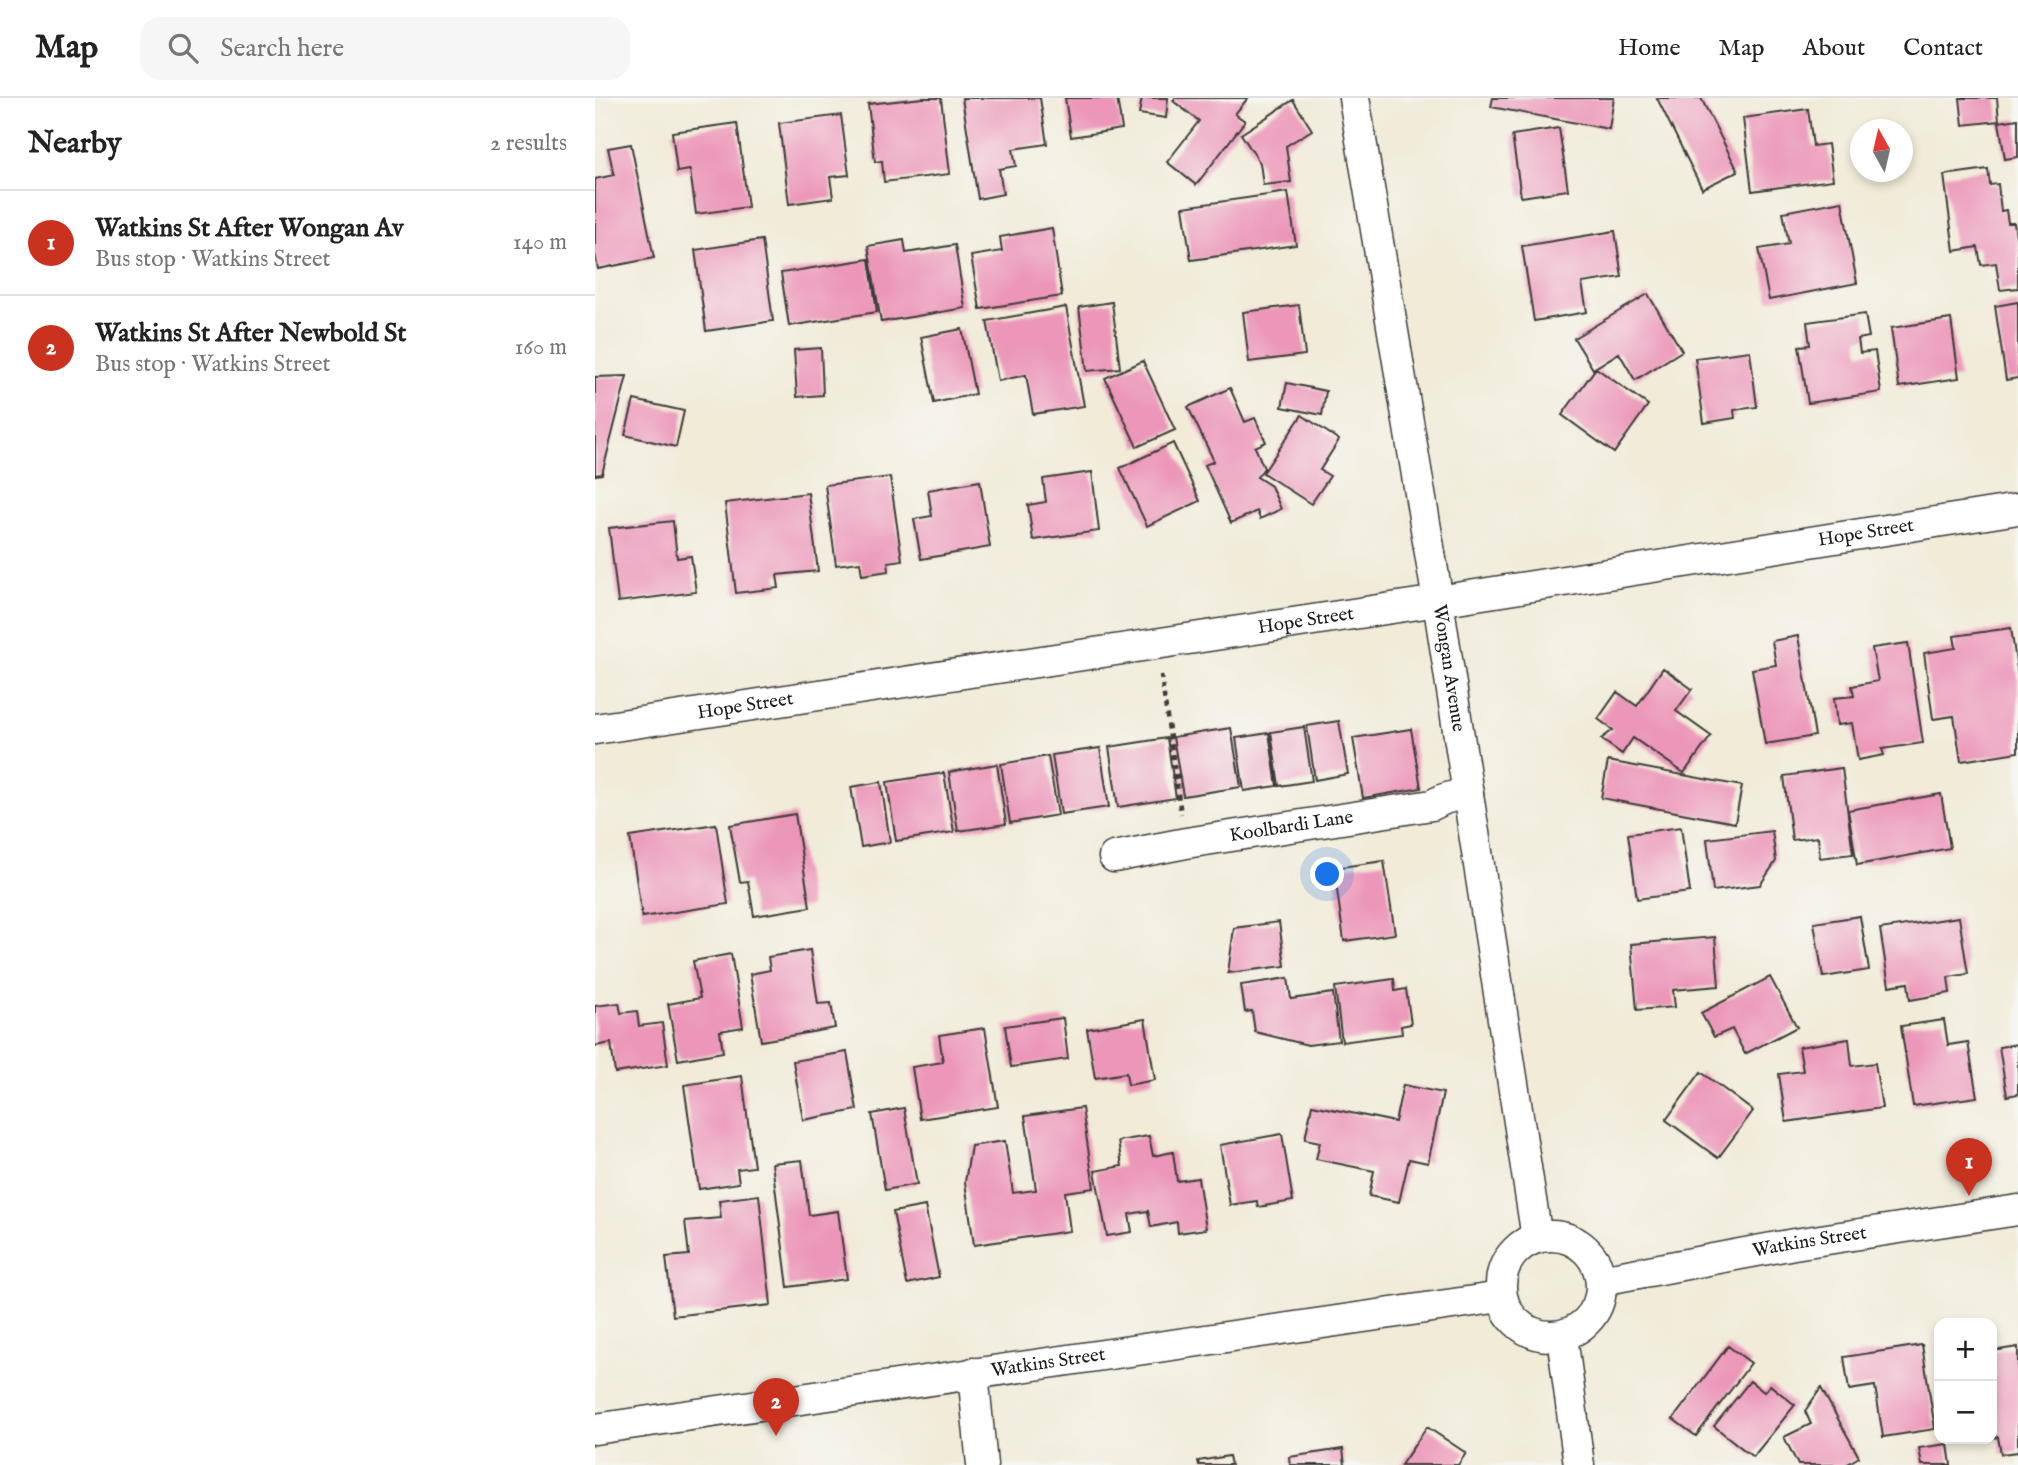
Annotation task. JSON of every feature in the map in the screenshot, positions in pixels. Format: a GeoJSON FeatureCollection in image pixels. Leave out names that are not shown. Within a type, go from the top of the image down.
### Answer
{"type":"FeatureCollection","features":[{"type":"Feature","properties":{"kind":"street","name":"Wongan Avenue"},"geometry":{"type":"LineString","coordinates":[[1354,98],[1438,601],[1537,1238]]}},
{"type":"Feature","properties":{"kind":"street","name":"Hope Street"},"geometry":{"type":"LineString","coordinates":[[595,729],[1438,601],[2018,509]]}},
{"type":"Feature","properties":{"kind":"street","name":"Koolbardi Lane"},"geometry":{"type":"LineString","coordinates":[[1114,857],[1186,843],[1432,805],[1468,792]]}},
{"type":"Feature","properties":{"kind":"street","name":"Watkins Street"},"geometry":{"type":"LineString","coordinates":[[1601,1280],[1794,1244],[2018,1210]]}},
{"type":"Feature","properties":{"kind":"street"},"geometry":{"type":"LineString","coordinates":[[1555,1236],[1571,1240],[1585,1250],[1596,1264],[1601,1280],[1601,1295],[1596,1309],[1581,1326],[1562,1336],[1545,1336],[1530,1332],[1517,1324],[1507,1312],[1501,1297],[1500,1282],[1504,1267],[1512,1254],[1523,1244],[1537,1238],[1555,1236]]}},
{"type":"Feature","properties":{"kind":"street","name":"Watkins Street"},"geometry":{"type":"LineString","coordinates":[[595,1429],[1501,1297]]}},
{"type":"Feature","properties":{"kind":"street"},"geometry":{"type":"LineString","coordinates":[[1562,1336],[1579,1465]]}},
{"type":"Feature","properties":{"kind":"street"},"geometry":{"type":"LineString","coordinates":[[973,1373],[982,1465]]}},
{"type":"Feature","properties":{"kind":"path"},"geometry":{"type":"LineString","coordinates":[[1161,675],[1176,778]]}},
{"type":"Feature","properties":{"kind":"path"},"geometry":{"type":"LineString","coordinates":[[1172,751],[1186,843]]}},
{"type":"Feature","properties":{"kind":"building"},"geometry":{"type":"Polygon","coordinates":[[[941,98],[950,174],[884,182],[882,161],[875,162],[868,104],[941,98]]]}},
{"type":"Feature","properties":{"kind":"building"},"geometry":{"type":"Polygon","coordinates":[[[962,98],[1040,98],[1047,144],[1013,149],[1016,166],[999,169],[1003,194],[978,199],[962,98]]]}},
{"type":"Feature","properties":{"kind":"building"},"geometry":{"type":"Polygon","coordinates":[[[1065,98],[1117,98],[1122,129],[1071,137],[1065,98]]]}},
{"type":"Feature","properties":{"kind":"building"},"geometry":{"type":"Polygon","coordinates":[[[1142,98],[1168,98],[1166,118],[1139,114],[1142,98]]]}},
{"type":"Feature","properties":{"kind":"building"},"geometry":{"type":"Polygon","coordinates":[[[1175,98],[1248,98],[1235,114],[1245,121],[1196,185],[1167,162],[1199,121],[1173,101],[1175,98]]]}},
{"type":"Feature","properties":{"kind":"building"},"geometry":{"type":"Polygon","coordinates":[[[1493,98],[1614,98],[1609,129],[1491,107],[1493,98]]]}},
{"type":"Feature","properties":{"kind":"building"},"geometry":{"type":"Polygon","coordinates":[[[1657,98],[1701,98],[1738,171],[1702,189],[1657,98]]]}},
{"type":"Feature","properties":{"kind":"building"},"geometry":{"type":"Polygon","coordinates":[[[1960,98],[1997,98],[1999,121],[1963,125],[1960,98]]]}},
{"type":"Feature","properties":{"kind":"building"},"geometry":{"type":"Polygon","coordinates":[[[1293,100],[1312,130],[1286,146],[1291,182],[1263,185],[1260,163],[1241,134],[1293,100]]]}},
{"type":"Feature","properties":{"kind":"building"},"geometry":{"type":"Polygon","coordinates":[[[1808,109],[1813,146],[1828,144],[1833,180],[1752,191],[1743,118],[1808,109]]]}},
{"type":"Feature","properties":{"kind":"building"},"geometry":{"type":"Polygon","coordinates":[[[841,115],[849,175],[830,177],[833,198],[789,204],[779,123],[841,115]]]}},
{"type":"Feature","properties":{"kind":"building"},"geometry":{"type":"Polygon","coordinates":[[[2018,119],[2018,157],[2005,159],[1999,122],[2018,119]]]}},
{"type":"Feature","properties":{"kind":"building"},"geometry":{"type":"Polygon","coordinates":[[[737,123],[748,207],[696,214],[690,170],[677,172],[672,132],[737,123]]]}},
{"type":"Feature","properties":{"kind":"building"},"geometry":{"type":"Polygon","coordinates":[[[1559,128],[1568,190],[1521,197],[1512,135],[1559,128]]]}},
{"type":"Feature","properties":{"kind":"building"},"geometry":{"type":"Polygon","coordinates":[[[631,144],[654,258],[598,269],[595,254],[595,179],[614,175],[608,148],[631,144]]]}},
{"type":"Feature","properties":{"kind":"building"},"geometry":{"type":"Polygon","coordinates":[[[1988,169],[1990,185],[1998,184],[2001,211],[2006,210],[2008,223],[2014,223],[2018,248],[2018,288],[2000,290],[1996,263],[1981,265],[1978,247],[1954,251],[1944,175],[1988,169]]]}},
{"type":"Feature","properties":{"kind":"building"},"geometry":{"type":"Polygon","coordinates":[[[1288,192],[1296,245],[1191,260],[1183,207],[1288,192]]]}},
{"type":"Feature","properties":{"kind":"building"},"geometry":{"type":"Polygon","coordinates":[[[1842,201],[1857,283],[1769,300],[1759,249],[1789,244],[1783,212],[1842,201]]]}},
{"type":"Feature","properties":{"kind":"building"},"geometry":{"type":"Polygon","coordinates":[[[1052,228],[1062,296],[980,309],[971,256],[1002,251],[1000,237],[1052,228]]]}},
{"type":"Feature","properties":{"kind":"building"},"geometry":{"type":"Polygon","coordinates":[[[1615,231],[1622,277],[1582,283],[1587,312],[1534,321],[1522,246],[1615,231]]]}},
{"type":"Feature","properties":{"kind":"building"},"geometry":{"type":"Polygon","coordinates":[[[762,240],[773,321],[706,331],[695,250],[762,240]]]}},
{"type":"Feature","properties":{"kind":"building"},"geometry":{"type":"Polygon","coordinates":[[[904,240],[906,253],[955,245],[965,308],[881,322],[868,246],[904,240]]]}},
{"type":"Feature","properties":{"kind":"building"},"geometry":{"type":"Polygon","coordinates":[[[869,259],[877,312],[789,326],[781,273],[869,259]]]}},
{"type":"Feature","properties":{"kind":"building"},"geometry":{"type":"Polygon","coordinates":[[[1648,294],[1682,351],[1635,380],[1619,353],[1593,369],[1574,338],[1648,294]]]}},
{"type":"Feature","properties":{"kind":"building"},"geometry":{"type":"Polygon","coordinates":[[[1112,302],[1120,368],[1087,371],[1079,307],[1112,302]]]}},
{"type":"Feature","properties":{"kind":"building"},"geometry":{"type":"Polygon","coordinates":[[[2018,302],[2018,378],[2006,380],[1995,306],[2018,302]]]}},
{"type":"Feature","properties":{"kind":"building"},"geometry":{"type":"Polygon","coordinates":[[[1299,305],[1305,355],[1249,362],[1243,312],[1299,305]]]}},
{"type":"Feature","properties":{"kind":"building"},"geometry":{"type":"Polygon","coordinates":[[[1066,307],[1084,406],[1033,414],[1026,375],[998,381],[987,321],[1066,307]]]}},
{"type":"Feature","properties":{"kind":"building"},"geometry":{"type":"Polygon","coordinates":[[[1865,314],[1869,337],[1858,339],[1860,353],[1875,351],[1881,392],[1808,403],[1799,346],[1810,345],[1807,322],[1865,314]]]}},
{"type":"Feature","properties":{"kind":"building"},"geometry":{"type":"Polygon","coordinates":[[[1951,319],[1959,378],[1899,387],[1891,328],[1951,319]]]}},
{"type":"Feature","properties":{"kind":"building"},"geometry":{"type":"Polygon","coordinates":[[[962,329],[975,394],[934,403],[921,337],[962,329]]]}},
{"type":"Feature","properties":{"kind":"building"},"geometry":{"type":"Polygon","coordinates":[[[821,348],[823,395],[797,397],[794,350],[821,348]]]}},
{"type":"Feature","properties":{"kind":"building"},"geometry":{"type":"Polygon","coordinates":[[[1750,351],[1757,407],[1734,410],[1735,418],[1704,423],[1695,358],[1750,351]]]}},
{"type":"Feature","properties":{"kind":"building"},"geometry":{"type":"Polygon","coordinates":[[[1143,361],[1175,430],[1137,447],[1105,378],[1143,361]]]}},
{"type":"Feature","properties":{"kind":"building"},"geometry":{"type":"Polygon","coordinates":[[[1596,368],[1648,405],[1614,453],[1562,415],[1596,368]]]}},
{"type":"Feature","properties":{"kind":"building"},"geometry":{"type":"Polygon","coordinates":[[[627,376],[602,474],[595,475],[595,377],[627,376]]]}},
{"type":"Feature","properties":{"kind":"building"},"geometry":{"type":"Polygon","coordinates":[[[1287,383],[1326,391],[1322,415],[1282,407],[1287,383]]]}},
{"type":"Feature","properties":{"kind":"building"},"geometry":{"type":"Polygon","coordinates":[[[1230,388],[1245,422],[1255,418],[1266,442],[1255,447],[1264,468],[1257,477],[1271,486],[1281,509],[1260,519],[1257,511],[1231,523],[1205,465],[1214,461],[1188,407],[1230,388]]]}},
{"type":"Feature","properties":{"kind":"building"},"geometry":{"type":"Polygon","coordinates":[[[634,400],[684,411],[676,447],[625,435],[634,400]]]}},
{"type":"Feature","properties":{"kind":"building"},"geometry":{"type":"Polygon","coordinates":[[[1302,415],[1339,440],[1320,470],[1330,476],[1311,504],[1263,473],[1302,415]]]}},
{"type":"Feature","properties":{"kind":"building"},"geometry":{"type":"Polygon","coordinates":[[[1173,443],[1200,501],[1147,526],[1120,468],[1173,443]]]}},
{"type":"Feature","properties":{"kind":"building"},"geometry":{"type":"Polygon","coordinates":[[[1092,472],[1099,531],[1033,540],[1028,505],[1046,502],[1043,479],[1092,472]]]}},
{"type":"Feature","properties":{"kind":"building"},"geometry":{"type":"Polygon","coordinates":[[[890,477],[902,560],[888,562],[889,571],[862,575],[860,562],[836,565],[825,485],[890,477]]]}},
{"type":"Feature","properties":{"kind":"building"},"geometry":{"type":"Polygon","coordinates":[[[980,481],[990,547],[921,559],[914,519],[932,516],[928,490],[980,481]]]}},
{"type":"Feature","properties":{"kind":"building"},"geometry":{"type":"Polygon","coordinates":[[[808,493],[818,571],[777,575],[779,588],[736,593],[725,503],[808,493]]]}},
{"type":"Feature","properties":{"kind":"building"},"geometry":{"type":"Polygon","coordinates":[[[673,521],[677,558],[691,556],[696,592],[618,602],[609,528],[673,521]]]}},
{"type":"Feature","properties":{"kind":"building"},"geometry":{"type":"Polygon","coordinates":[[[2011,628],[2018,675],[2018,752],[1961,761],[1954,716],[1933,719],[1924,653],[1956,648],[1954,636],[2011,628]]]}},
{"type":"Feature","properties":{"kind":"building"},"geometry":{"type":"Polygon","coordinates":[[[1798,636],[1815,736],[1765,744],[1752,669],[1776,665],[1772,641],[1798,636]]]}},
{"type":"Feature","properties":{"kind":"building"},"geometry":{"type":"Polygon","coordinates":[[[1908,643],[1923,743],[1882,749],[1884,755],[1858,760],[1852,723],[1837,725],[1834,698],[1854,696],[1852,686],[1878,681],[1872,648],[1908,643]]]}},
{"type":"Feature","properties":{"kind":"building"},"geometry":{"type":"Polygon","coordinates":[[[1663,668],[1692,689],[1676,711],[1711,736],[1684,773],[1633,738],[1622,754],[1601,739],[1613,730],[1598,719],[1617,692],[1637,706],[1663,668]]]}},
{"type":"Feature","properties":{"kind":"building"},"geometry":{"type":"Polygon","coordinates":[[[1339,721],[1348,774],[1315,780],[1307,726],[1339,721]]]}},
{"type":"Feature","properties":{"kind":"building"},"geometry":{"type":"Polygon","coordinates":[[[1304,727],[1312,781],[1279,786],[1271,732],[1304,727]]]}},
{"type":"Feature","properties":{"kind":"building"},"geometry":{"type":"Polygon","coordinates":[[[1231,728],[1241,787],[1183,796],[1173,737],[1231,728]]]}},
{"type":"Feature","properties":{"kind":"building"},"geometry":{"type":"Polygon","coordinates":[[[1411,729],[1421,788],[1363,798],[1353,738],[1411,729]]]}},
{"type":"Feature","properties":{"kind":"building"},"geometry":{"type":"Polygon","coordinates":[[[1269,733],[1277,786],[1244,791],[1236,738],[1269,733]]]}},
{"type":"Feature","properties":{"kind":"building"},"geometry":{"type":"Polygon","coordinates":[[[1167,738],[1176,798],[1118,807],[1109,747],[1167,738]]]}},
{"type":"Feature","properties":{"kind":"building"},"geometry":{"type":"Polygon","coordinates":[[[1100,748],[1109,807],[1061,814],[1052,755],[1100,748]]]}},
{"type":"Feature","properties":{"kind":"building"},"geometry":{"type":"Polygon","coordinates":[[[1048,756],[1058,815],[1010,823],[1001,764],[1048,756]]]}},
{"type":"Feature","properties":{"kind":"building"},"geometry":{"type":"Polygon","coordinates":[[[1608,761],[1742,786],[1735,823],[1601,798],[1608,761]]]}},
{"type":"Feature","properties":{"kind":"building"},"geometry":{"type":"Polygon","coordinates":[[[997,764],[1006,824],[958,831],[949,772],[997,764]]]}},
{"type":"Feature","properties":{"kind":"building"},"geometry":{"type":"Polygon","coordinates":[[[1842,768],[1853,854],[1820,858],[1818,837],[1792,840],[1784,776],[1842,768]]]}},
{"type":"Feature","properties":{"kind":"building"},"geometry":{"type":"Polygon","coordinates":[[[944,773],[954,832],[896,841],[887,782],[944,773]]]}},
{"type":"Feature","properties":{"kind":"building"},"geometry":{"type":"Polygon","coordinates":[[[881,782],[890,842],[861,847],[851,787],[881,782]]]}},
{"type":"Feature","properties":{"kind":"building"},"geometry":{"type":"Polygon","coordinates":[[[1941,794],[1950,848],[1857,865],[1848,810],[1941,794]]]}},
{"type":"Feature","properties":{"kind":"building"},"geometry":{"type":"Polygon","coordinates":[[[795,814],[810,907],[754,916],[748,881],[740,882],[730,825],[795,814]]]}},
{"type":"Feature","properties":{"kind":"building"},"geometry":{"type":"Polygon","coordinates":[[[716,824],[728,904],[642,917],[630,837],[716,824]]]}},
{"type":"Feature","properties":{"kind":"building"},"geometry":{"type":"Polygon","coordinates":[[[1681,827],[1690,892],[1637,899],[1628,834],[1681,827]]]}},
{"type":"Feature","properties":{"kind":"building"},"geometry":{"type":"Polygon","coordinates":[[[1772,831],[1776,861],[1760,885],[1713,891],[1707,839],[1772,831]]]}},
{"type":"Feature","properties":{"kind":"building"},"geometry":{"type":"Polygon","coordinates":[[[1384,861],[1395,934],[1344,941],[1334,868],[1384,861]]]}},
{"type":"Feature","properties":{"kind":"building"},"geometry":{"type":"Polygon","coordinates":[[[1860,916],[1869,970],[1823,977],[1814,923],[1860,916]]]}},
{"type":"Feature","properties":{"kind":"building"},"geometry":{"type":"Polygon","coordinates":[[[1959,917],[1968,974],[1948,977],[1950,993],[1910,1000],[1908,983],[1889,986],[1880,929],[1959,917]]]}},
{"type":"Feature","properties":{"kind":"building"},"geometry":{"type":"Polygon","coordinates":[[[1279,922],[1285,966],[1228,973],[1234,928],[1279,922]]]}},
{"type":"Feature","properties":{"kind":"building"},"geometry":{"type":"Polygon","coordinates":[[[1715,937],[1719,986],[1673,990],[1675,1007],[1637,1010],[1631,944],[1715,937]]]}},
{"type":"Feature","properties":{"kind":"building"},"geometry":{"type":"Polygon","coordinates":[[[810,950],[818,1004],[831,1003],[835,1028],[761,1041],[750,974],[770,970],[768,957],[810,950]]]}},
{"type":"Feature","properties":{"kind":"building"},"geometry":{"type":"Polygon","coordinates":[[[731,954],[743,1027],[720,1031],[723,1052],[678,1060],[668,1004],[700,998],[693,961],[731,954]]]}},
{"type":"Feature","properties":{"kind":"building"},"geometry":{"type":"Polygon","coordinates":[[[1770,977],[1797,1027],[1745,1054],[1732,1029],[1714,1037],[1701,1013],[1770,977]]]}},
{"type":"Feature","properties":{"kind":"building"},"geometry":{"type":"Polygon","coordinates":[[[1288,978],[1291,999],[1333,993],[1339,1041],[1308,1045],[1255,1032],[1252,1011],[1245,1012],[1241,985],[1288,978]]]}},
{"type":"Feature","properties":{"kind":"building"},"geometry":{"type":"Polygon","coordinates":[[[1394,979],[1395,991],[1406,989],[1411,1024],[1401,1026],[1402,1034],[1342,1042],[1335,987],[1394,979]]]}},
{"type":"Feature","properties":{"kind":"building"},"geometry":{"type":"Polygon","coordinates":[[[619,1003],[621,1013],[637,1011],[639,1026],[662,1023],[668,1065],[615,1073],[611,1043],[595,1046],[595,1006],[619,1003]]]}},
{"type":"Feature","properties":{"kind":"building"},"geometry":{"type":"Polygon","coordinates":[[[1063,1018],[1068,1059],[1011,1067],[1005,1026],[1063,1018]]]}},
{"type":"Feature","properties":{"kind":"building"},"geometry":{"type":"Polygon","coordinates":[[[1145,1019],[1155,1080],[1128,1085],[1126,1073],[1095,1078],[1087,1029],[1145,1019]]]}},
{"type":"Feature","properties":{"kind":"building"},"geometry":{"type":"Polygon","coordinates":[[[1944,1020],[1948,1045],[1968,1042],[1977,1097],[1913,1106],[1901,1026],[1944,1020]]]}},
{"type":"Feature","properties":{"kind":"building"},"geometry":{"type":"Polygon","coordinates":[[[985,1028],[998,1107],[920,1119],[912,1067],[943,1062],[939,1035],[985,1028]]]}},
{"type":"Feature","properties":{"kind":"building"},"geometry":{"type":"Polygon","coordinates":[[[1849,1039],[1852,1066],[1875,1063],[1882,1108],[1786,1122],[1779,1074],[1803,1071],[1799,1047],[1849,1039]]]}},
{"type":"Feature","properties":{"kind":"building"},"geometry":{"type":"Polygon","coordinates":[[[2018,1044],[2018,1094],[2007,1096],[1999,1047],[2018,1044]]]}},
{"type":"Feature","properties":{"kind":"building"},"geometry":{"type":"Polygon","coordinates":[[[847,1052],[857,1110],[803,1120],[793,1061],[847,1052]]]}},
{"type":"Feature","properties":{"kind":"building"},"geometry":{"type":"Polygon","coordinates":[[[1701,1072],[1753,1111],[1718,1158],[1666,1120],[1701,1072]]]}},
{"type":"Feature","properties":{"kind":"building"},"geometry":{"type":"Polygon","coordinates":[[[742,1076],[754,1167],[737,1169],[739,1183],[699,1189],[684,1085],[742,1076]]]}},
{"type":"Feature","properties":{"kind":"building"},"geometry":{"type":"Polygon","coordinates":[[[1403,1085],[1443,1093],[1428,1163],[1409,1159],[1399,1202],[1369,1196],[1374,1171],[1316,1159],[1320,1142],[1305,1139],[1312,1105],[1395,1122],[1403,1085]]]}},
{"type":"Feature","properties":{"kind":"building"},"geometry":{"type":"Polygon","coordinates":[[[904,1108],[917,1184],[885,1190],[872,1114],[904,1108]]]}},
{"type":"Feature","properties":{"kind":"building"},"geometry":{"type":"Polygon","coordinates":[[[1082,1108],[1094,1188],[1065,1192],[1070,1231],[974,1245],[965,1182],[971,1146],[1005,1141],[1013,1193],[1036,1190],[1025,1116],[1082,1108]]]}},
{"type":"Feature","properties":{"kind":"building"},"geometry":{"type":"Polygon","coordinates":[[[1282,1134],[1293,1201],[1258,1207],[1257,1201],[1230,1205],[1220,1145],[1282,1134]]]}},
{"type":"Feature","properties":{"kind":"building"},"geometry":{"type":"Polygon","coordinates":[[[1149,1136],[1153,1156],[1173,1152],[1177,1181],[1198,1178],[1206,1229],[1178,1233],[1177,1222],[1151,1227],[1148,1211],[1129,1214],[1132,1232],[1107,1236],[1095,1171],[1122,1166],[1118,1141],[1149,1136]]]}},
{"type":"Feature","properties":{"kind":"building"},"geometry":{"type":"Polygon","coordinates":[[[802,1160],[809,1215],[838,1211],[847,1279],[788,1287],[772,1163],[802,1160]]]}},
{"type":"Feature","properties":{"kind":"building"},"geometry":{"type":"Polygon","coordinates":[[[759,1195],[771,1305],[673,1316],[666,1257],[689,1255],[685,1221],[721,1218],[719,1200],[759,1195]]]}},
{"type":"Feature","properties":{"kind":"building"},"geometry":{"type":"Polygon","coordinates":[[[925,1206],[939,1277],[907,1284],[893,1212],[925,1206]]]}},
{"type":"Feature","properties":{"kind":"building"},"geometry":{"type":"Polygon","coordinates":[[[1922,1345],[1934,1429],[1883,1437],[1875,1386],[1849,1390],[1844,1357],[1922,1345]]]}},
{"type":"Feature","properties":{"kind":"building"},"geometry":{"type":"Polygon","coordinates":[[[1728,1346],[1751,1363],[1696,1436],[1673,1419],[1728,1346]]]}},
{"type":"Feature","properties":{"kind":"building"},"geometry":{"type":"Polygon","coordinates":[[[2018,1347],[2018,1452],[2001,1454],[1997,1437],[1997,1350],[2018,1347]]]}},
{"type":"Feature","properties":{"kind":"building"},"geometry":{"type":"Polygon","coordinates":[[[1750,1381],[1764,1392],[1770,1385],[1795,1405],[1753,1457],[1714,1426],[1750,1381]]]}},
{"type":"Feature","properties":{"kind":"building"},"geometry":{"type":"Polygon","coordinates":[[[1821,1388],[1859,1457],[1846,1465],[1798,1465],[1784,1437],[1811,1424],[1805,1411],[1821,1388]]]}},
{"type":"Feature","properties":{"kind":"building"},"geometry":{"type":"Polygon","coordinates":[[[1427,1427],[1466,1453],[1458,1465],[1401,1465],[1427,1427]]]}},
{"type":"Feature","properties":{"kind":"building"},"geometry":{"type":"Polygon","coordinates":[[[1948,1444],[1951,1465],[1922,1465],[1919,1448],[1948,1444]]]}},
{"type":"Feature","properties":{"kind":"building"},"geometry":{"type":"Polygon","coordinates":[[[1343,1449],[1345,1465],[1290,1465],[1289,1457],[1343,1449]]]}},
{"type":"Feature","properties":{"kind":"building"},"geometry":{"type":"Polygon","coordinates":[[[1229,1456],[1231,1465],[1199,1465],[1198,1461],[1229,1456]]]}},
{"type":"Feature","properties":{"kind":"place","name":"Watkins St After Wongan Av"},"geometry":{"type":"Point","coordinates":[1969,1196]}},
{"type":"Feature","properties":{"kind":"place","name":"Watkins St After Newbold St"},"geometry":{"type":"Point","coordinates":[776,1436]}}]}
